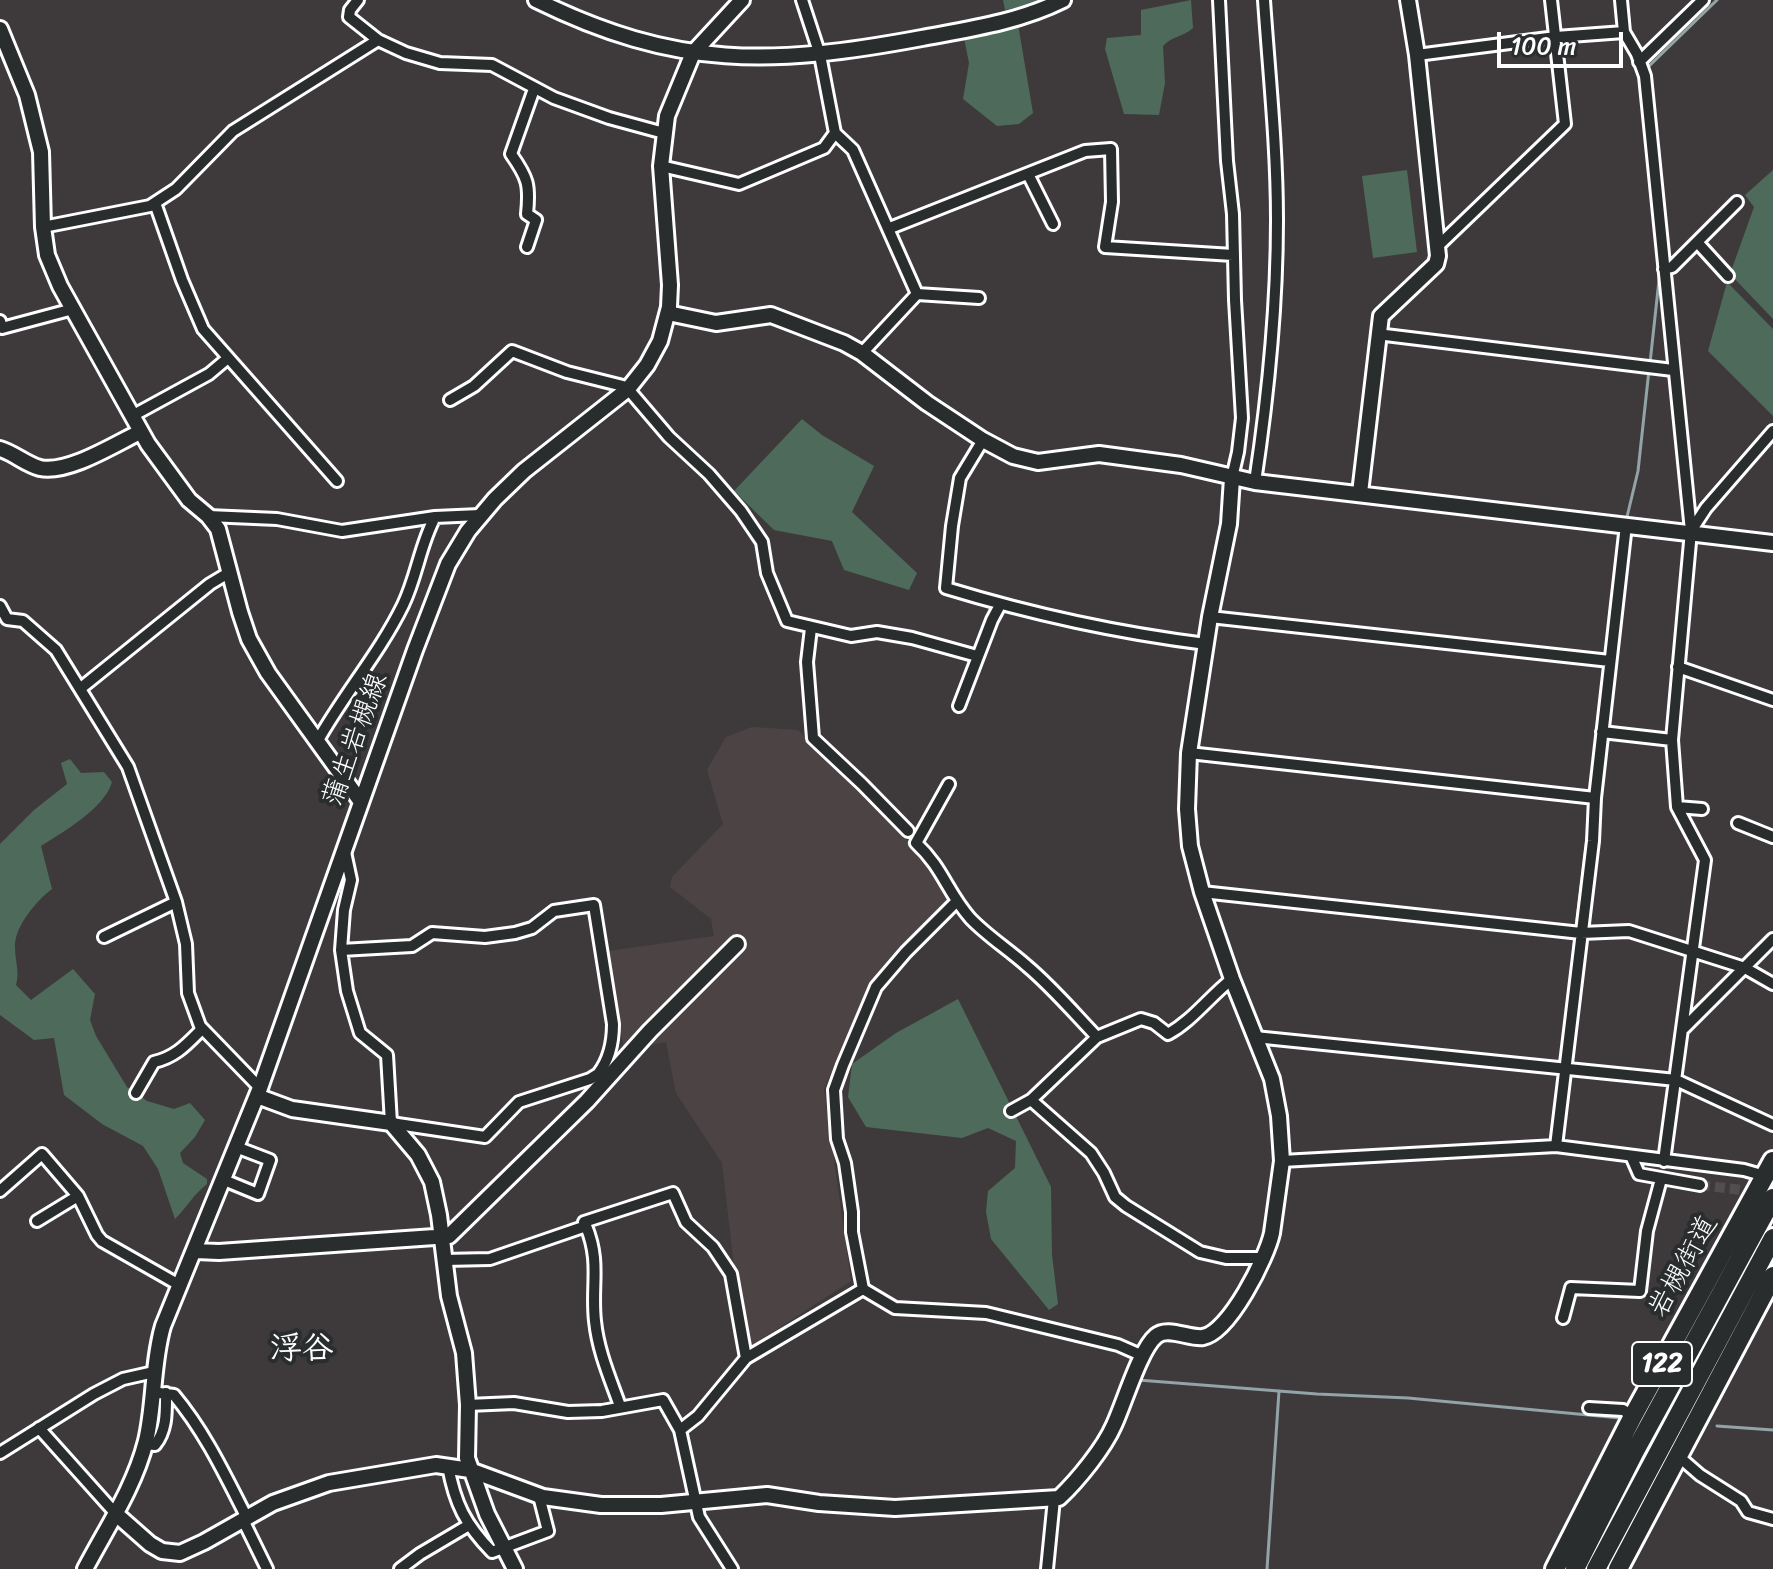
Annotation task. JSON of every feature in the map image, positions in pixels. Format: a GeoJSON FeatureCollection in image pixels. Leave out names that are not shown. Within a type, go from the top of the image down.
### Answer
{"type":"FeatureCollection","features":[{"type":"Feature","properties":{"kind":"highway","name":"岩槻街道"},"geometry":{"type":"LineString","coordinates":[[1555,1569],[1633,1416],[1769,1168]]}},
{"type":"Feature","properties":{"kind":"highway"},"geometry":{"type":"LineString","coordinates":[[1575,1569],[1635,1451],[1773,1198]]}},
{"type":"Feature","properties":{"kind":"highway"},"geometry":{"type":"LineString","coordinates":[[1596,1569],[1773,1238]]}},
{"type":"Feature","properties":{"kind":"highway","name":"122"},"geometry":{"type":"LineString","coordinates":[[1618,1569],[1773,1276]]}},
{"type":"Feature","properties":{"kind":"street"},"geometry":{"type":"LineString","coordinates":[[358,0],[349,17],[378,40],[406,53],[440,63],[492,65],[534,89],[609,118],[664,133]]}},
{"type":"Feature","properties":{"kind":"street"},"geometry":{"type":"LineString","coordinates":[[536,0],[604,31],[651,45],[747,58],[820,55],[982,27],[1032,14],[1063,0]]}},
{"type":"Feature","properties":{"kind":"street","name":"蒲生岩槻線"},"geometry":{"type":"LineString","coordinates":[[85,1569],[130,1487],[159,1393],[154,1372],[163,1326],[258,1092],[439,586],[453,555],[480,515],[524,471],[628,389],[654,354],[668,313],[670,285],[661,166],[664,133],[672,100],[693,53],[742,0]]}},
{"type":"Feature","properties":{"kind":"street"},"geometry":{"type":"LineString","coordinates":[[802,0],[820,55],[835,133],[853,150],[917,294]]}},
{"type":"Feature","properties":{"kind":"street"},"geometry":{"type":"LineString","coordinates":[[39,1428],[116,1514],[150,1544],[162,1551],[180,1553],[273,1503],[329,1483],[436,1465],[470,1470],[539,1496],[601,1505],[644,1506],[767,1495],[819,1503],[895,1508],[1054,1499],[1067,1491],[1113,1429],[1143,1356],[1156,1336],[1163,1333],[1206,1337],[1217,1331],[1231,1315],[1263,1258],[1272,1233],[1282,1161],[1279,1116],[1272,1079],[1232,979],[1202,892],[1190,846],[1186,782],[1210,617],[1229,524],[1232,478],[1242,418],[1219,0]]}},
{"type":"Feature","properties":{"kind":"street"},"geometry":{"type":"LineString","coordinates":[[1255,482],[1270,351],[1277,223],[1275,147],[1264,0]]}},
{"type":"Feature","properties":{"kind":"street"},"geometry":{"type":"LineString","coordinates":[[1360,493],[1381,316],[1436,264],[1437,247],[1417,55],[1408,0]]}},
{"type":"Feature","properties":{"kind":"street"},"geometry":{"type":"LineString","coordinates":[[1437,247],[1565,124],[1551,0]]}},
{"type":"Feature","properties":{"kind":"street"},"geometry":{"type":"LineString","coordinates":[[1621,0],[1624,32],[1645,76],[1691,531],[1672,740],[1677,807],[1705,860],[1664,1161]]}},
{"type":"Feature","properties":{"kind":"street"},"geometry":{"type":"LineString","coordinates":[[1639,62],[1703,0]]}},
{"type":"Feature","properties":{"kind":"street"},"geometry":{"type":"LineString","coordinates":[[0,29],[27,95],[41,152],[47,255],[140,432],[189,500],[218,529],[249,639],[268,673],[361,802]]}},
{"type":"Feature","properties":{"kind":"street"},"geometry":{"type":"LineString","coordinates":[[1417,55],[1556,37],[1624,32]]}},
{"type":"Feature","properties":{"kind":"street"},"geometry":{"type":"LineString","coordinates":[[43,227],[155,203],[176,189],[233,131],[378,40]]}},
{"type":"Feature","properties":{"kind":"street"},"geometry":{"type":"LineString","coordinates":[[527,247],[536,220],[527,214],[530,187],[511,154],[534,89]]}},
{"type":"Feature","properties":{"kind":"street"},"geometry":{"type":"LineString","coordinates":[[661,166],[739,184],[824,148],[835,133]]}},
{"type":"Feature","properties":{"kind":"street"},"geometry":{"type":"LineString","coordinates":[[890,228],[1085,151],[1111,149],[1112,202],[1105,247],[1233,255]]}},
{"type":"Feature","properties":{"kind":"street"},"geometry":{"type":"LineString","coordinates":[[1028,174],[1053,224]]}},
{"type":"Feature","properties":{"kind":"street"},"geometry":{"type":"LineString","coordinates":[[1664,269],[1672,267],[1737,202]]}},
{"type":"Feature","properties":{"kind":"street"},"geometry":{"type":"LineString","coordinates":[[155,203],[203,329],[337,481]]}},
{"type":"Feature","properties":{"kind":"street"},"geometry":{"type":"LineString","coordinates":[[1697,242],[1728,276]]}},
{"type":"Feature","properties":{"kind":"street"},"geometry":{"type":"LineString","coordinates":[[917,294],[979,298]]}},
{"type":"Feature","properties":{"kind":"street"},"geometry":{"type":"LineString","coordinates":[[862,353],[917,294]]}},
{"type":"Feature","properties":{"kind":"street"},"geometry":{"type":"LineString","coordinates":[[0,321],[2,328],[73,309]]}},
{"type":"Feature","properties":{"kind":"street"},"geometry":{"type":"LineString","coordinates":[[668,313],[716,323],[771,315],[837,340],[862,353],[918,397],[983,440],[1013,456],[1038,462],[1099,454],[1181,465],[1255,482],[1773,543]]}},
{"type":"Feature","properties":{"kind":"street"},"geometry":{"type":"LineString","coordinates":[[1377,334],[1673,370]]}},
{"type":"Feature","properties":{"kind":"street"},"geometry":{"type":"LineString","coordinates":[[450,400],[474,386],[512,351],[567,372],[623,386],[741,511],[762,542],[767,573],[787,621],[851,636],[877,632],[912,638],[977,656]]}},
{"type":"Feature","properties":{"kind":"street"},"geometry":{"type":"LineString","coordinates":[[132,416],[209,374],[228,358]]}},
{"type":"Feature","properties":{"kind":"street"},"geometry":{"type":"LineString","coordinates":[[1691,531],[1706,508],[1773,431]]}},
{"type":"Feature","properties":{"kind":"street"},"geometry":{"type":"LineString","coordinates":[[0,449],[42,468],[58,468],[80,461],[140,432]]}},
{"type":"Feature","properties":{"kind":"street"},"geometry":{"type":"LineString","coordinates":[[983,440],[960,478],[946,588],[1000,605],[1125,633],[1206,644]]}},
{"type":"Feature","properties":{"kind":"street"},"geometry":{"type":"LineString","coordinates":[[208,516],[277,519],[342,531],[435,517],[480,515]]}},
{"type":"Feature","properties":{"kind":"street"},"geometry":{"type":"LineString","coordinates":[[317,742],[405,601],[423,538],[435,517]]}},
{"type":"Feature","properties":{"kind":"street"},"geometry":{"type":"LineString","coordinates":[[1556,1146],[1593,841],[1595,798],[1626,525]]}},
{"type":"Feature","properties":{"kind":"street"},"geometry":{"type":"LineString","coordinates":[[81,688],[210,584],[230,572]]}},
{"type":"Feature","properties":{"kind":"street"},"geometry":{"type":"LineString","coordinates":[[959,706],[1000,605]]}},
{"type":"Feature","properties":{"kind":"street"},"geometry":{"type":"LineString","coordinates":[[0,606],[7,619],[23,621],[49,642],[81,688],[128,767],[176,902],[186,944],[188,993],[202,1029],[258,1092],[306,1112],[485,1137],[519,1102],[602,1077]]}},
{"type":"Feature","properties":{"kind":"street"},"geometry":{"type":"LineString","coordinates":[[1210,617],[1610,661]]}},
{"type":"Feature","properties":{"kind":"street"},"geometry":{"type":"LineString","coordinates":[[811,628],[807,662],[813,738],[908,831]]}},
{"type":"Feature","properties":{"kind":"street"},"geometry":{"type":"LineString","coordinates":[[1678,667],[1773,700]]}},
{"type":"Feature","properties":{"kind":"street"},"geometry":{"type":"LineString","coordinates":[[1602,732],[1672,740]]}},
{"type":"Feature","properties":{"kind":"street"},"geometry":{"type":"LineString","coordinates":[[1189,753],[1595,798]]}},
{"type":"Feature","properties":{"kind":"street"},"geometry":{"type":"LineString","coordinates":[[949,784],[916,843],[933,859],[956,902],[993,940],[1027,966],[1097,1037]]}},
{"type":"Feature","properties":{"kind":"street"},"geometry":{"type":"LineString","coordinates":[[1677,807],[1702,809]]}},
{"type":"Feature","properties":{"kind":"street"},"geometry":{"type":"LineString","coordinates":[[1738,823],[1773,837]]}},
{"type":"Feature","properties":{"kind":"street"},"geometry":{"type":"LineString","coordinates":[[344,850],[351,880],[344,910],[341,950],[347,991],[360,1033],[387,1055],[391,1123],[426,1167],[435,1196],[449,1296],[464,1353],[468,1405],[466,1446],[470,1470],[515,1569]]}},
{"type":"Feature","properties":{"kind":"street"},"geometry":{"type":"LineString","coordinates":[[1202,892],[1581,933],[1629,931],[1745,968],[1773,984]]}},
{"type":"Feature","properties":{"kind":"street"},"geometry":{"type":"LineString","coordinates":[[104,937],[176,902]]}},
{"type":"Feature","properties":{"kind":"street"},"geometry":{"type":"LineString","coordinates":[[956,902],[876,987],[834,1090],[837,1139],[845,1163],[852,1232],[863,1289],[895,1308],[986,1313],[1118,1345],[1143,1356]]}},
{"type":"Feature","properties":{"kind":"street"},"geometry":{"type":"LineString","coordinates":[[341,950],[412,946],[432,933],[485,937],[515,933],[532,928],[554,911],[594,905],[613,1024],[602,1077]]}},
{"type":"Feature","properties":{"kind":"street"},"geometry":{"type":"LineString","coordinates":[[1683,1028],[1773,939]]}},
{"type":"Feature","properties":{"kind":"street"},"geometry":{"type":"LineString","coordinates":[[196,1251],[442,1239],[456,1232],[602,1077],[737,944]]}},
{"type":"Feature","properties":{"kind":"street"},"geometry":{"type":"LineString","coordinates":[[1011,1111],[1031,1100],[1097,1037],[1141,1019],[1154,1023],[1168,1034],[1232,979]]}},
{"type":"Feature","properties":{"kind":"street"},"geometry":{"type":"LineString","coordinates":[[136,1093],[154,1062],[170,1059],[202,1029]]}},
{"type":"Feature","properties":{"kind":"street"},"geometry":{"type":"LineString","coordinates":[[1255,1037],[1676,1080],[1773,1125]]}},
{"type":"Feature","properties":{"kind":"street"},"geometry":{"type":"LineString","coordinates":[[1031,1100],[1091,1153],[1115,1197],[1126,1206],[1200,1252],[1226,1258],[1263,1258]]}},
{"type":"Feature","properties":{"kind":"street"},"geometry":{"type":"LineString","coordinates":[[1282,1161],[1556,1146],[1744,1170],[1769,1168]]}},
{"type":"Feature","properties":{"kind":"street"},"geometry":{"type":"LineString","coordinates":[[224,1180],[258,1194],[270,1160],[236,1147]]}},
{"type":"Feature","properties":{"kind":"street"},"geometry":{"type":"LineString","coordinates":[[0,1191],[42,1154],[78,1196],[102,1241],[181,1286]]}},
{"type":"Feature","properties":{"kind":"street"},"geometry":{"type":"LineString","coordinates":[[1632,1158],[1639,1174],[1700,1185]]}},
{"type":"Feature","properties":{"kind":"street"},"geometry":{"type":"LineString","coordinates":[[1563,1318],[1571,1288],[1640,1291],[1647,1231],[1661,1179]]}},
{"type":"Feature","properties":{"kind":"street"},"geometry":{"type":"LineString","coordinates":[[620,1406],[599,1346],[594,1317],[596,1261],[584,1222],[673,1193],[686,1222],[713,1247],[731,1274],[746,1358]]}},
{"type":"Feature","properties":{"kind":"street"},"geometry":{"type":"LineString","coordinates":[[37,1221],[78,1196]]}},
{"type":"Feature","properties":{"kind":"street"},"geometry":{"type":"LineString","coordinates":[[444,1260],[490,1259],[586,1226]]}},
{"type":"Feature","properties":{"kind":"street"},"geometry":{"type":"LineString","coordinates":[[680,1430],[698,1416],[746,1358],[863,1289]]}},
{"type":"Feature","properties":{"kind":"street"},"geometry":{"type":"LineString","coordinates":[[0,1453],[123,1379],[154,1372]]}},
{"type":"Feature","properties":{"kind":"street"},"geometry":{"type":"LineString","coordinates":[[159,1393],[174,1395],[203,1433],[267,1569]]}},
{"type":"Feature","properties":{"kind":"street"},"geometry":{"type":"LineString","coordinates":[[468,1405],[514,1403],[568,1412],[602,1411],[663,1400],[680,1430],[699,1517],[732,1569]]}},
{"type":"Feature","properties":{"kind":"street"},"geometry":{"type":"LineString","coordinates":[[1589,1408],[1623,1410],[1633,1416]]}},
{"type":"Feature","properties":{"kind":"street"},"geometry":{"type":"LineString","coordinates":[[1677,1455],[1700,1475],[1741,1501],[1748,1512],[1773,1519]]}},
{"type":"Feature","properties":{"kind":"street"},"geometry":{"type":"LineString","coordinates":[[448,1466],[454,1495],[469,1525],[492,1552],[548,1531],[539,1496]]}},
{"type":"Feature","properties":{"kind":"street"},"geometry":{"type":"LineString","coordinates":[[1047,1569],[1054,1499]]}},
{"type":"Feature","properties":{"kind":"street"},"geometry":{"type":"LineString","coordinates":[[400,1569],[469,1525]]}},
{"type":"Feature","properties":{"kind":"shaded area"},"geometry":{"type":"Polygon","coordinates":[[[752,727],[798,730],[921,854],[949,899],[867,989],[824,1089],[851,1281],[748,1348],[735,1274],[722,1163],[676,1093],[666,1042],[624,1051],[609,951],[714,936],[711,919],[670,887],[672,877],[723,824],[707,770],[726,737],[752,727]]]}},
{"type":"Feature","properties":{"kind":"green space"},"geometry":{"type":"Polygon","coordinates":[[[1003,0],[1051,0],[1005,10],[1003,0]]]}},
{"type":"Feature","properties":{"kind":"green space"},"geometry":{"type":"Polygon","coordinates":[[[1191,0],[1193,28],[1163,46],[1165,83],[1159,115],[1124,114],[1105,49],[1107,38],[1141,35],[1141,10],[1191,0]]]}},
{"type":"Feature","properties":{"kind":"green space"},"geometry":{"type":"Polygon","coordinates":[[[1018,24],[1033,113],[1019,124],[997,126],[963,99],[969,63],[963,33],[1018,24]]]}},
{"type":"Feature","properties":{"kind":"green space"},"geometry":{"type":"Polygon","coordinates":[[[1407,170],[1417,252],[1373,258],[1362,176],[1407,170]]]}},
{"type":"Feature","properties":{"kind":"green space"},"geometry":{"type":"Polygon","coordinates":[[[1773,170],[1773,319],[1730,274],[1754,207],[1745,195],[1773,170]]]}},
{"type":"Feature","properties":{"kind":"green space"},"geometry":{"type":"Polygon","coordinates":[[[1727,282],[1773,329],[1773,416],[1708,351],[1727,282]]]}},
{"type":"Feature","properties":{"kind":"green space"},"geometry":{"type":"Polygon","coordinates":[[[802,419],[822,435],[874,466],[852,512],[917,573],[909,590],[844,570],[832,541],[774,530],[734,491],[802,419]]]}},
{"type":"Feature","properties":{"kind":"green space"},"geometry":{"type":"Polygon","coordinates":[[[70,759],[81,773],[104,772],[112,782],[108,792],[92,810],[41,846],[52,889],[33,907],[18,931],[15,947],[16,985],[31,1000],[73,969],[95,994],[90,1020],[96,1036],[127,1087],[147,1101],[174,1109],[190,1103],[205,1120],[180,1153],[183,1163],[207,1179],[207,1184],[175,1219],[158,1169],[143,1146],[102,1124],[64,1095],[54,1038],[34,1040],[0,1015],[0,844],[34,810],[67,784],[61,763],[70,759]]]}},
{"type":"Feature","properties":{"kind":"green space"},"geometry":{"type":"Polygon","coordinates":[[[958,999],[1051,1187],[1052,1255],[1058,1304],[1049,1310],[991,1239],[986,1212],[988,1191],[1015,1168],[1016,1141],[988,1128],[962,1138],[866,1127],[848,1097],[852,1064],[896,1033],[958,999]]]}},
{"type":"Feature","properties":{"kind":"waterway"},"geometry":{"type":"LineString","coordinates":[[1647,72],[1646,69],[1717,0]]}},
{"type":"Feature","properties":{"kind":"waterway"},"geometry":{"type":"LineString","coordinates":[[1650,363],[1660,271]]}},
{"type":"Feature","properties":{"kind":"waterway"},"geometry":{"type":"LineString","coordinates":[[1626,521],[1638,471],[1649,370]]}},
{"type":"Feature","properties":{"kind":"waterway"},"geometry":{"type":"LineString","coordinates":[[1576,929],[1589,822]]}},
{"type":"Feature","properties":{"kind":"waterway"},"geometry":{"type":"LineString","coordinates":[[1561,1065],[1575,937]]}},
{"type":"Feature","properties":{"kind":"waterway"},"geometry":{"type":"LineString","coordinates":[[1138,1380],[1408,1398],[1620,1418]]}},
{"type":"Feature","properties":{"kind":"waterway"},"geometry":{"type":"LineString","coordinates":[[1267,1569],[1279,1391]]}},
{"type":"Feature","properties":{"kind":"waterway"},"geometry":{"type":"LineString","coordinates":[[1717,1426],[1773,1430]]}},
{"type":"Feature","properties":{"kind":"tunnel"},"geometry":{"type":"LineString","coordinates":[[1700,1185],[1759,1192]]}},
{"type":"Feature","properties":{"kind":"district","name":"浮谷"},"geometry":{"type":"Point","coordinates":[302,1350]}}]}
